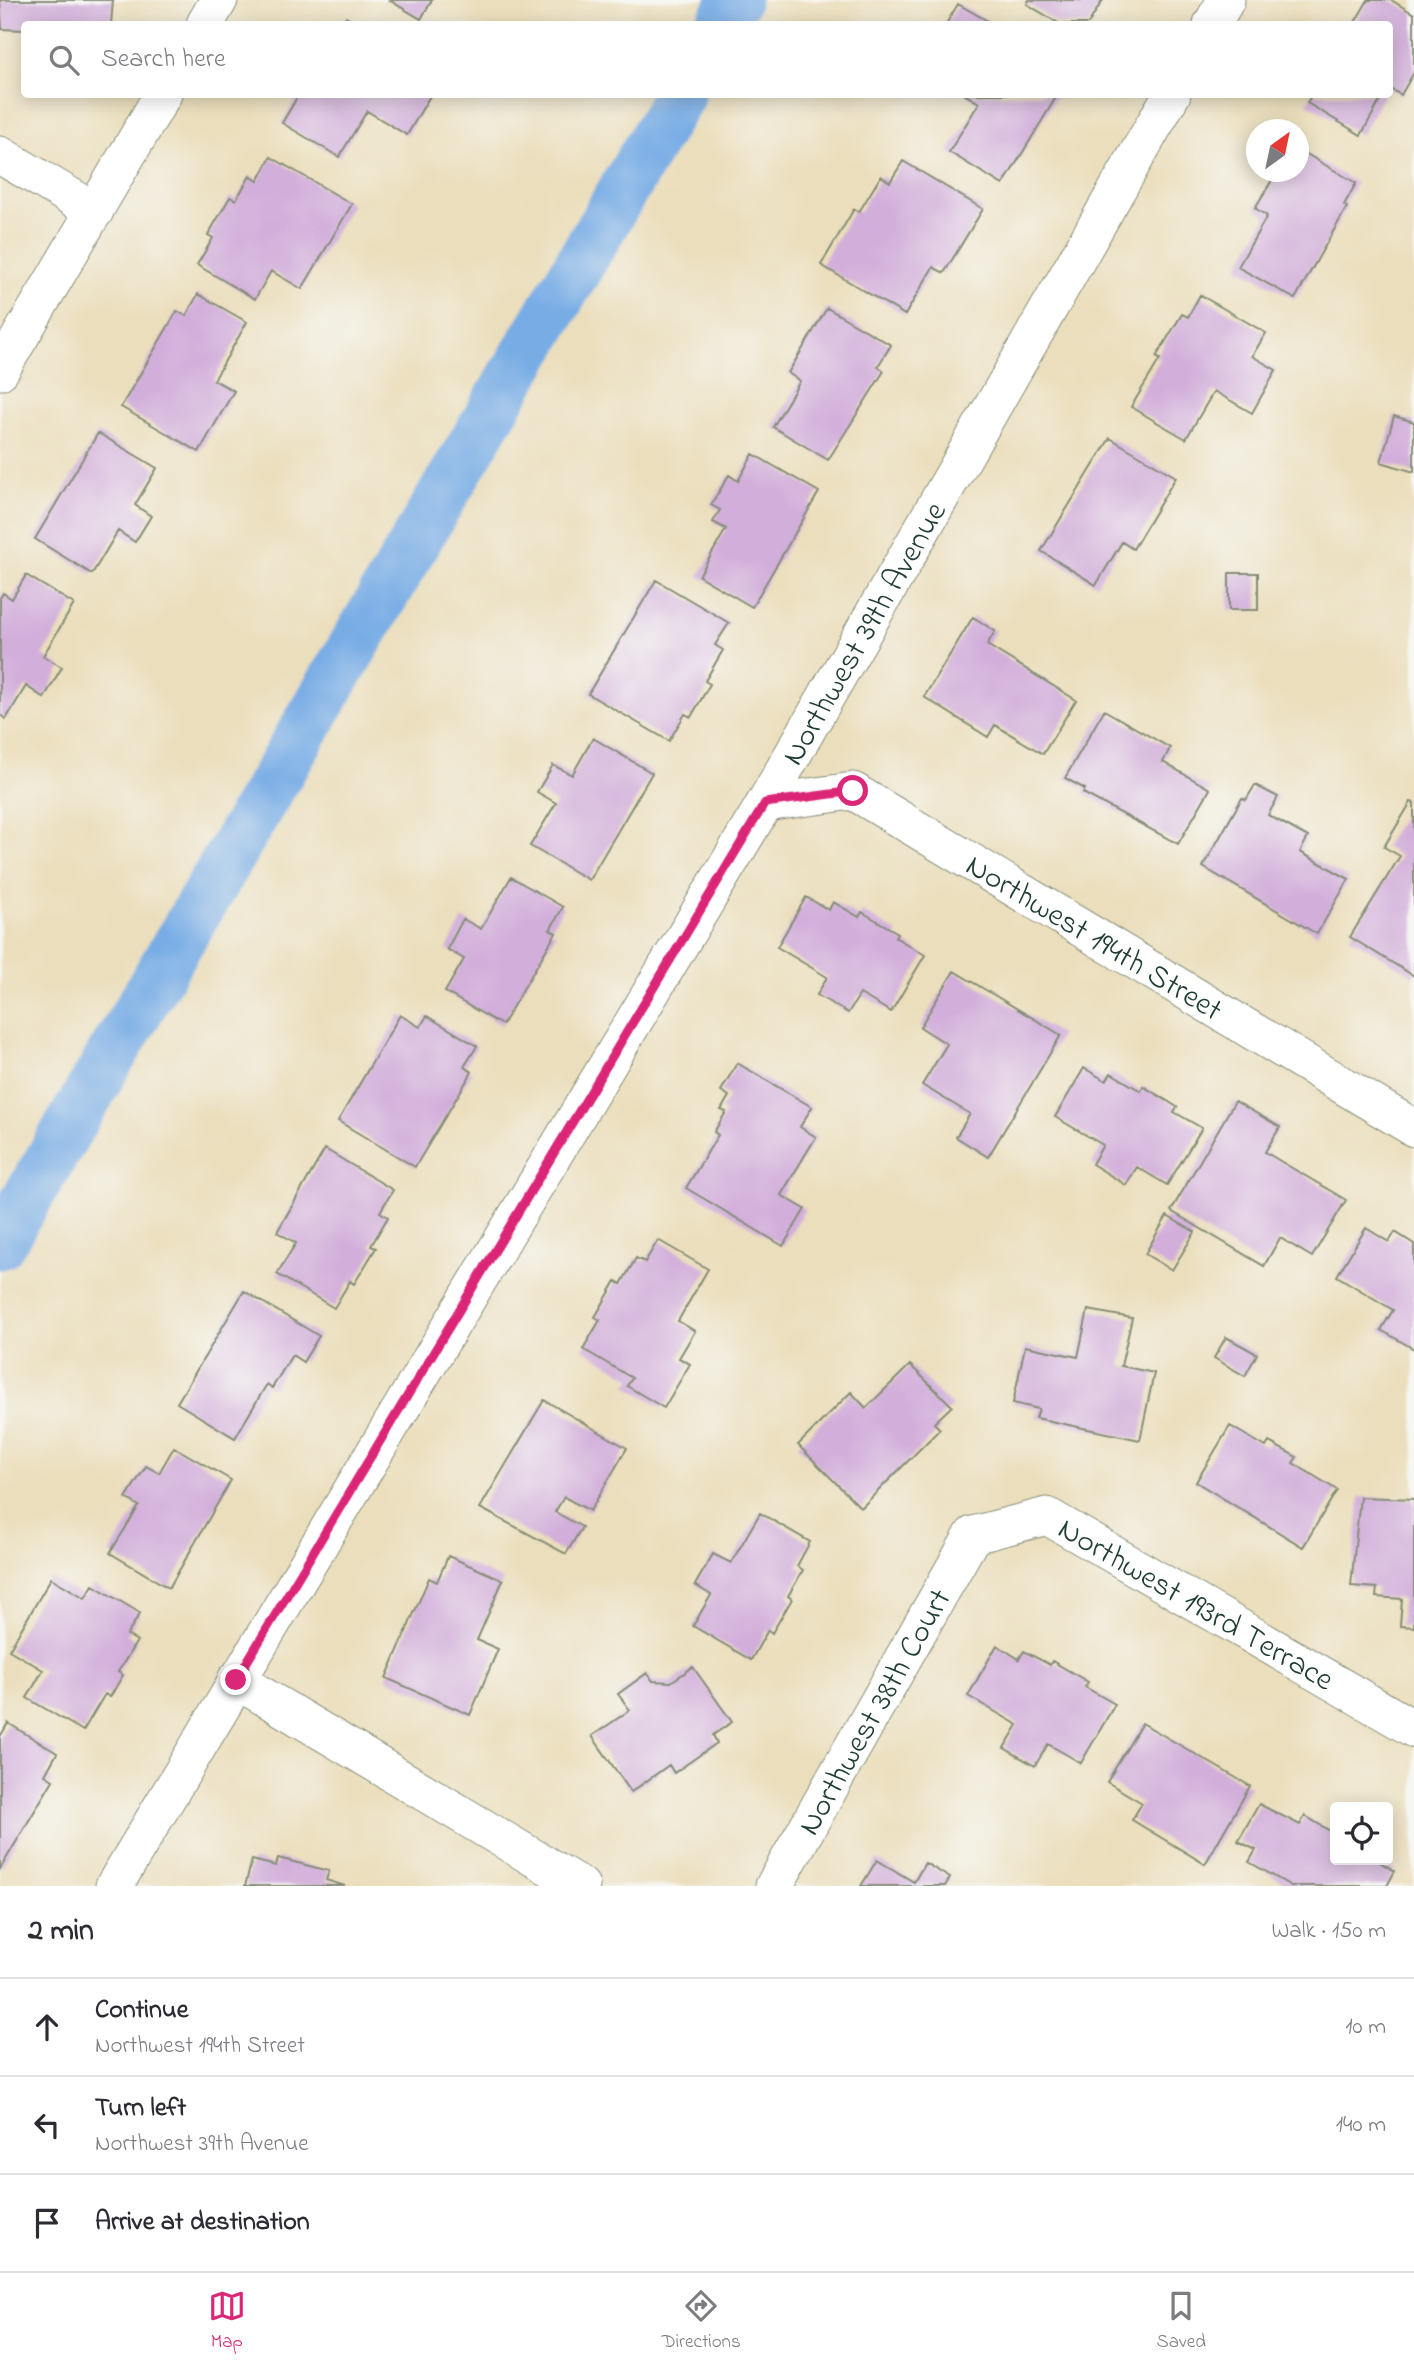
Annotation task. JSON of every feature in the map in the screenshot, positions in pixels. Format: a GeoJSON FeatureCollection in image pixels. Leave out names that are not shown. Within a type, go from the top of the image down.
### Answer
{"type":"FeatureCollection","features":[{"type":"Feature","properties":{"kind":"street"},"geometry":{"type":"LineString","coordinates":[[207,21],[219,0]]}},
{"type":"Feature","properties":{"kind":"street"},"geometry":{"type":"LineString","coordinates":[[1214,21],[1226,0]]}},
{"type":"Feature","properties":{"kind":"street"},"geometry":{"type":"LineString","coordinates":[[0,371],[161,98]]}},
{"type":"Feature","properties":{"kind":"street","name":"Northwest 39th Avenue"},"geometry":{"type":"LineString","coordinates":[[114,1886],[765,803],[1170,98]]}},
{"type":"Feature","properties":{"kind":"street"},"geometry":{"type":"LineString","coordinates":[[0,155],[94,211]]}},
{"type":"Feature","properties":{"kind":"street","name":"Northwest 194th Street"},"geometry":{"type":"LineString","coordinates":[[765,803],[853,791],[1414,1128]]}},
{"type":"Feature","properties":{"kind":"street","name":"Northwest 193rd Terrace"},"geometry":{"type":"LineString","coordinates":[[972,1535],[1047,1516],[1414,1729]]}},
{"type":"Feature","properties":{"kind":"street","name":"Northwest 38th Court"},"geometry":{"type":"LineString","coordinates":[[774,1886],[972,1535]]}},
{"type":"Feature","properties":{"kind":"street"},"geometry":{"type":"LineString","coordinates":[[236,1680],[581,1886]]}},
{"type":"Feature","properties":{"kind":"building"},"geometry":{"type":"Polygon","coordinates":[[[0,0],[113,0],[111,21],[21,21],[21,30],[2,29],[0,0]]]}},
{"type":"Feature","properties":{"kind":"building"},"geometry":{"type":"Polygon","coordinates":[[[389,0],[432,0],[421,19],[389,0]]]}},
{"type":"Feature","properties":{"kind":"building"},"geometry":{"type":"Polygon","coordinates":[[[1029,0],[1103,0],[1090,21],[1055,21],[1027,4],[1029,0]]]}},
{"type":"Feature","properties":{"kind":"building"},"geometry":{"type":"Polygon","coordinates":[[[1368,0],[1391,0],[1414,14],[1414,72],[1401,95],[1393,91],[1393,21],[1356,21],[1368,0]]]}},
{"type":"Feature","properties":{"kind":"building"},"geometry":{"type":"Polygon","coordinates":[[[958,4],[988,21],[948,21],[958,4]]]}},
{"type":"Feature","properties":{"kind":"building"},"geometry":{"type":"Polygon","coordinates":[[[297,98],[429,98],[407,135],[367,111],[339,157],[282,123],[297,98]]]}},
{"type":"Feature","properties":{"kind":"building"},"geometry":{"type":"Polygon","coordinates":[[[971,98],[1056,98],[1003,185],[949,152],[979,103],[971,98]]]}},
{"type":"Feature","properties":{"kind":"building"},"geometry":{"type":"Polygon","coordinates":[[[1310,98],[1382,98],[1361,135],[1307,103],[1310,98]]]}},
{"type":"Feature","properties":{"kind":"building"},"geometry":{"type":"Polygon","coordinates":[[[1309,155],[1356,183],[1344,205],[1347,207],[1295,299],[1238,267],[1267,216],[1255,208],[1271,182],[1309,182],[1309,155]]]}},
{"type":"Feature","properties":{"kind":"building"},"geometry":{"type":"Polygon","coordinates":[[[271,157],[352,204],[302,289],[271,271],[255,299],[197,265],[213,238],[208,235],[230,197],[236,200],[250,176],[258,181],[271,157]]]}},
{"type":"Feature","properties":{"kind":"building"},"geometry":{"type":"Polygon","coordinates":[[[903,161],[983,209],[944,273],[933,267],[905,315],[821,265],[854,209],[859,212],[881,176],[890,182],[903,161]]]}},
{"type":"Feature","properties":{"kind":"building"},"geometry":{"type":"Polygon","coordinates":[[[198,294],[247,322],[214,380],[234,391],[199,452],[121,407],[177,311],[186,316],[198,294]]]}},
{"type":"Feature","properties":{"kind":"building"},"geometry":{"type":"Polygon","coordinates":[[[1200,295],[1266,333],[1252,356],[1276,370],[1252,413],[1214,391],[1186,439],[1131,407],[1160,359],[1156,357],[1182,314],[1188,317],[1200,295]]]}},
{"type":"Feature","properties":{"kind":"building"},"geometry":{"type":"Polygon","coordinates":[[[827,308],[891,345],[878,366],[884,371],[828,460],[773,427],[800,381],[788,373],[827,308]]]}},
{"type":"Feature","properties":{"kind":"building"},"geometry":{"type":"Polygon","coordinates":[[[1394,416],[1414,422],[1414,472],[1381,462],[1394,416]]]}},
{"type":"Feature","properties":{"kind":"building"},"geometry":{"type":"Polygon","coordinates":[[[98,433],[157,468],[135,505],[151,516],[135,542],[118,531],[92,574],[35,539],[98,433]]]}},
{"type":"Feature","properties":{"kind":"building"},"geometry":{"type":"Polygon","coordinates":[[[1110,438],[1176,477],[1133,549],[1122,542],[1096,585],[1041,551],[1110,438]]]}},
{"type":"Feature","properties":{"kind":"building"},"geometry":{"type":"Polygon","coordinates":[[[753,454],[819,492],[752,607],[699,576],[726,529],[713,522],[720,510],[711,505],[729,475],[738,481],[753,454]]]}},
{"type":"Feature","properties":{"kind":"building"},"geometry":{"type":"Polygon","coordinates":[[[1229,573],[1258,573],[1258,610],[1229,610],[1229,573]]]}},
{"type":"Feature","properties":{"kind":"building"},"geometry":{"type":"Polygon","coordinates":[[[26,575],[74,604],[43,656],[62,667],[44,698],[26,686],[6,719],[0,715],[0,598],[3,593],[12,599],[26,575]]]}},
{"type":"Feature","properties":{"kind":"building"},"geometry":{"type":"Polygon","coordinates":[[[656,580],[729,623],[715,645],[723,650],[705,681],[710,684],[691,717],[685,714],[669,741],[588,694],[656,580]]]}},
{"type":"Feature","properties":{"kind":"building"},"geometry":{"type":"Polygon","coordinates":[[[973,617],[995,631],[987,645],[1076,700],[1043,754],[995,725],[988,737],[924,697],[973,617]]]}},
{"type":"Feature","properties":{"kind":"building"},"geometry":{"type":"Polygon","coordinates":[[[1104,710],[1170,748],[1163,762],[1210,789],[1178,844],[1083,793],[1085,789],[1065,778],[1104,710]]]}},
{"type":"Feature","properties":{"kind":"building"},"geometry":{"type":"Polygon","coordinates":[[[593,738],[652,773],[589,880],[530,846],[556,803],[537,792],[553,765],[572,775],[593,738]]]}},
{"type":"Feature","properties":{"kind":"building"},"geometry":{"type":"Polygon","coordinates":[[[1255,785],[1278,797],[1268,815],[1308,837],[1300,852],[1349,879],[1317,934],[1203,867],[1242,798],[1246,800],[1255,785]]]}},
{"type":"Feature","properties":{"kind":"building"},"geometry":{"type":"Polygon","coordinates":[[[1411,802],[1414,803],[1414,976],[1350,937],[1400,856],[1384,847],[1411,802]]]}},
{"type":"Feature","properties":{"kind":"building"},"geometry":{"type":"Polygon","coordinates":[[[511,877],[563,907],[550,930],[556,933],[502,1025],[445,992],[464,959],[447,949],[463,919],[481,929],[511,877]]]}},
{"type":"Feature","properties":{"kind":"building"},"geometry":{"type":"Polygon","coordinates":[[[806,897],[829,910],[833,902],[859,917],[862,912],[898,933],[895,937],[925,955],[891,1012],[860,994],[848,1013],[817,995],[827,977],[777,947],[806,897]]]}},
{"type":"Feature","properties":{"kind":"building"},"geometry":{"type":"Polygon","coordinates":[[[954,971],[1061,1035],[988,1157],[956,1137],[970,1114],[922,1085],[947,1044],[920,1027],[954,971]]]}},
{"type":"Feature","properties":{"kind":"building"},"geometry":{"type":"Polygon","coordinates":[[[400,1015],[420,1027],[427,1016],[477,1046],[464,1067],[472,1072],[415,1167],[338,1121],[400,1015]]]}},
{"type":"Feature","properties":{"kind":"building"},"geometry":{"type":"Polygon","coordinates":[[[737,1063],[812,1107],[800,1127],[816,1137],[781,1195],[805,1209],[783,1246],[686,1188],[718,1135],[714,1132],[726,1112],[721,1110],[729,1096],[721,1091],[737,1063]]]}},
{"type":"Feature","properties":{"kind":"building"},"geometry":{"type":"Polygon","coordinates":[[[1084,1068],[1106,1081],[1111,1073],[1141,1091],[1143,1086],[1177,1107],[1174,1112],[1202,1128],[1167,1185],[1137,1167],[1126,1185],[1092,1164],[1103,1145],[1055,1117],[1084,1068]]]}},
{"type":"Feature","properties":{"kind":"building"},"geometry":{"type":"Polygon","coordinates":[[[1235,1101],[1280,1127],[1265,1152],[1346,1200],[1312,1257],[1280,1238],[1264,1266],[1171,1211],[1235,1101]]]}},
{"type":"Feature","properties":{"kind":"building"},"geometry":{"type":"Polygon","coordinates":[[[325,1149],[393,1190],[380,1212],[388,1217],[371,1246],[376,1248],[354,1284],[350,1281],[334,1308],[277,1274],[296,1243],[277,1232],[325,1149]]]}},
{"type":"Feature","properties":{"kind":"building"},"geometry":{"type":"Polygon","coordinates":[[[1167,1216],[1195,1232],[1172,1270],[1145,1254],[1167,1216]]]}},
{"type":"Feature","properties":{"kind":"building"},"geometry":{"type":"Polygon","coordinates":[[[1366,1228],[1389,1242],[1395,1232],[1414,1244],[1414,1349],[1381,1330],[1393,1310],[1337,1276],[1366,1228]]]}},
{"type":"Feature","properties":{"kind":"building"},"geometry":{"type":"Polygon","coordinates":[[[658,1240],[708,1269],[678,1321],[695,1331],[679,1358],[690,1364],[664,1408],[627,1386],[632,1378],[583,1349],[600,1320],[595,1317],[616,1281],[621,1284],[636,1258],[645,1262],[658,1240]]]}},
{"type":"Feature","properties":{"kind":"building"},"geometry":{"type":"Polygon","coordinates":[[[244,1291],[319,1336],[303,1362],[292,1355],[272,1388],[267,1384],[235,1438],[177,1403],[244,1291]]]}},
{"type":"Feature","properties":{"kind":"building"},"geometry":{"type":"Polygon","coordinates":[[[1088,1310],[1132,1318],[1121,1366],[1154,1373],[1140,1440],[1036,1418],[1039,1409],[1013,1403],[1025,1346],[1078,1357],[1088,1310]]]}},
{"type":"Feature","properties":{"kind":"building"},"geometry":{"type":"Polygon","coordinates":[[[1226,1337],[1257,1354],[1245,1376],[1214,1358],[1226,1337]]]}},
{"type":"Feature","properties":{"kind":"building"},"geometry":{"type":"Polygon","coordinates":[[[910,1365],[952,1406],[934,1423],[940,1429],[861,1508],[798,1445],[851,1392],[866,1408],[910,1365]]]}},
{"type":"Feature","properties":{"kind":"building"},"geometry":{"type":"Polygon","coordinates":[[[544,1400],[627,1448],[590,1511],[564,1497],[555,1512],[582,1527],[566,1554],[480,1508],[544,1400]]]}},
{"type":"Feature","properties":{"kind":"building"},"geometry":{"type":"Polygon","coordinates":[[[1230,1426],[1266,1447],[1269,1442],[1297,1457],[1293,1463],[1337,1490],[1303,1547],[1196,1482],[1230,1426]]]}},
{"type":"Feature","properties":{"kind":"building"},"geometry":{"type":"Polygon","coordinates":[[[174,1447],[231,1480],[169,1588],[110,1553],[139,1506],[126,1498],[146,1466],[159,1473],[174,1447]]]}},
{"type":"Feature","properties":{"kind":"building"},"geometry":{"type":"Polygon","coordinates":[[[1360,1497],[1414,1499],[1414,1627],[1400,1626],[1402,1599],[1376,1597],[1377,1588],[1351,1586],[1360,1497]]]}},
{"type":"Feature","properties":{"kind":"building"},"geometry":{"type":"Polygon","coordinates":[[[760,1513],[810,1542],[797,1566],[803,1570],[788,1596],[792,1599],[772,1633],[768,1630],[751,1660],[693,1626],[711,1595],[695,1585],[713,1554],[731,1563],[760,1513]]]}},
{"type":"Feature","properties":{"kind":"building"},"geometry":{"type":"Polygon","coordinates":[[[448,1556],[503,1580],[477,1640],[498,1649],[470,1715],[386,1678],[429,1578],[437,1582],[448,1556]]]}},
{"type":"Feature","properties":{"kind":"building"},"geometry":{"type":"Polygon","coordinates":[[[51,1578],[85,1598],[93,1585],[140,1613],[127,1635],[137,1641],[118,1672],[123,1675],[110,1697],[105,1694],[83,1731],[27,1698],[43,1670],[9,1650],[51,1578]]]}},
{"type":"Feature","properties":{"kind":"building"},"geometry":{"type":"Polygon","coordinates":[[[997,1645],[1019,1659],[1024,1651],[1050,1665],[1052,1661],[1088,1682],[1085,1687],[1115,1704],[1081,1763],[1048,1744],[1035,1766],[1004,1748],[1018,1725],[968,1696],[997,1645]]]}},
{"type":"Feature","properties":{"kind":"building"},"geometry":{"type":"Polygon","coordinates":[[[693,1667],[732,1722],[713,1735],[717,1743],[674,1773],[669,1765],[631,1792],[592,1736],[630,1710],[618,1694],[647,1673],[653,1681],[671,1682],[693,1667]]]}},
{"type":"Feature","properties":{"kind":"building"},"geometry":{"type":"Polygon","coordinates":[[[8,1723],[57,1753],[45,1775],[53,1780],[0,1869],[0,1737],[8,1723]]]}},
{"type":"Feature","properties":{"kind":"building"},"geometry":{"type":"Polygon","coordinates":[[[1142,1723],[1250,1786],[1205,1864],[1132,1820],[1142,1803],[1107,1782],[1142,1723]]]}},
{"type":"Feature","properties":{"kind":"building"},"geometry":{"type":"Polygon","coordinates":[[[1259,1804],[1300,1825],[1305,1816],[1330,1831],[1330,1865],[1385,1865],[1395,1871],[1387,1886],[1291,1886],[1249,1862],[1256,1850],[1238,1841],[1259,1804]]]}},
{"type":"Feature","properties":{"kind":"building"},"geometry":{"type":"Polygon","coordinates":[[[278,1858],[329,1871],[326,1880],[345,1886],[245,1886],[252,1860],[276,1866],[278,1858]]]}},
{"type":"Feature","properties":{"kind":"building"},"geometry":{"type":"Polygon","coordinates":[[[877,1860],[914,1882],[925,1863],[950,1878],[945,1886],[861,1886],[877,1860]]]}},
{"type":"Feature","properties":{"kind":"waterway"},"geometry":{"type":"LineString","coordinates":[[723,21],[735,0]]}},
{"type":"Feature","properties":{"kind":"waterway"},"geometry":{"type":"LineString","coordinates":[[0,1244],[678,98]]}},
{"type":"Feature","properties":{"kind":"route"},"geometry":{"type":"LineString","coordinates":[[236,1680],[765,803],[853,791]]}}]}
